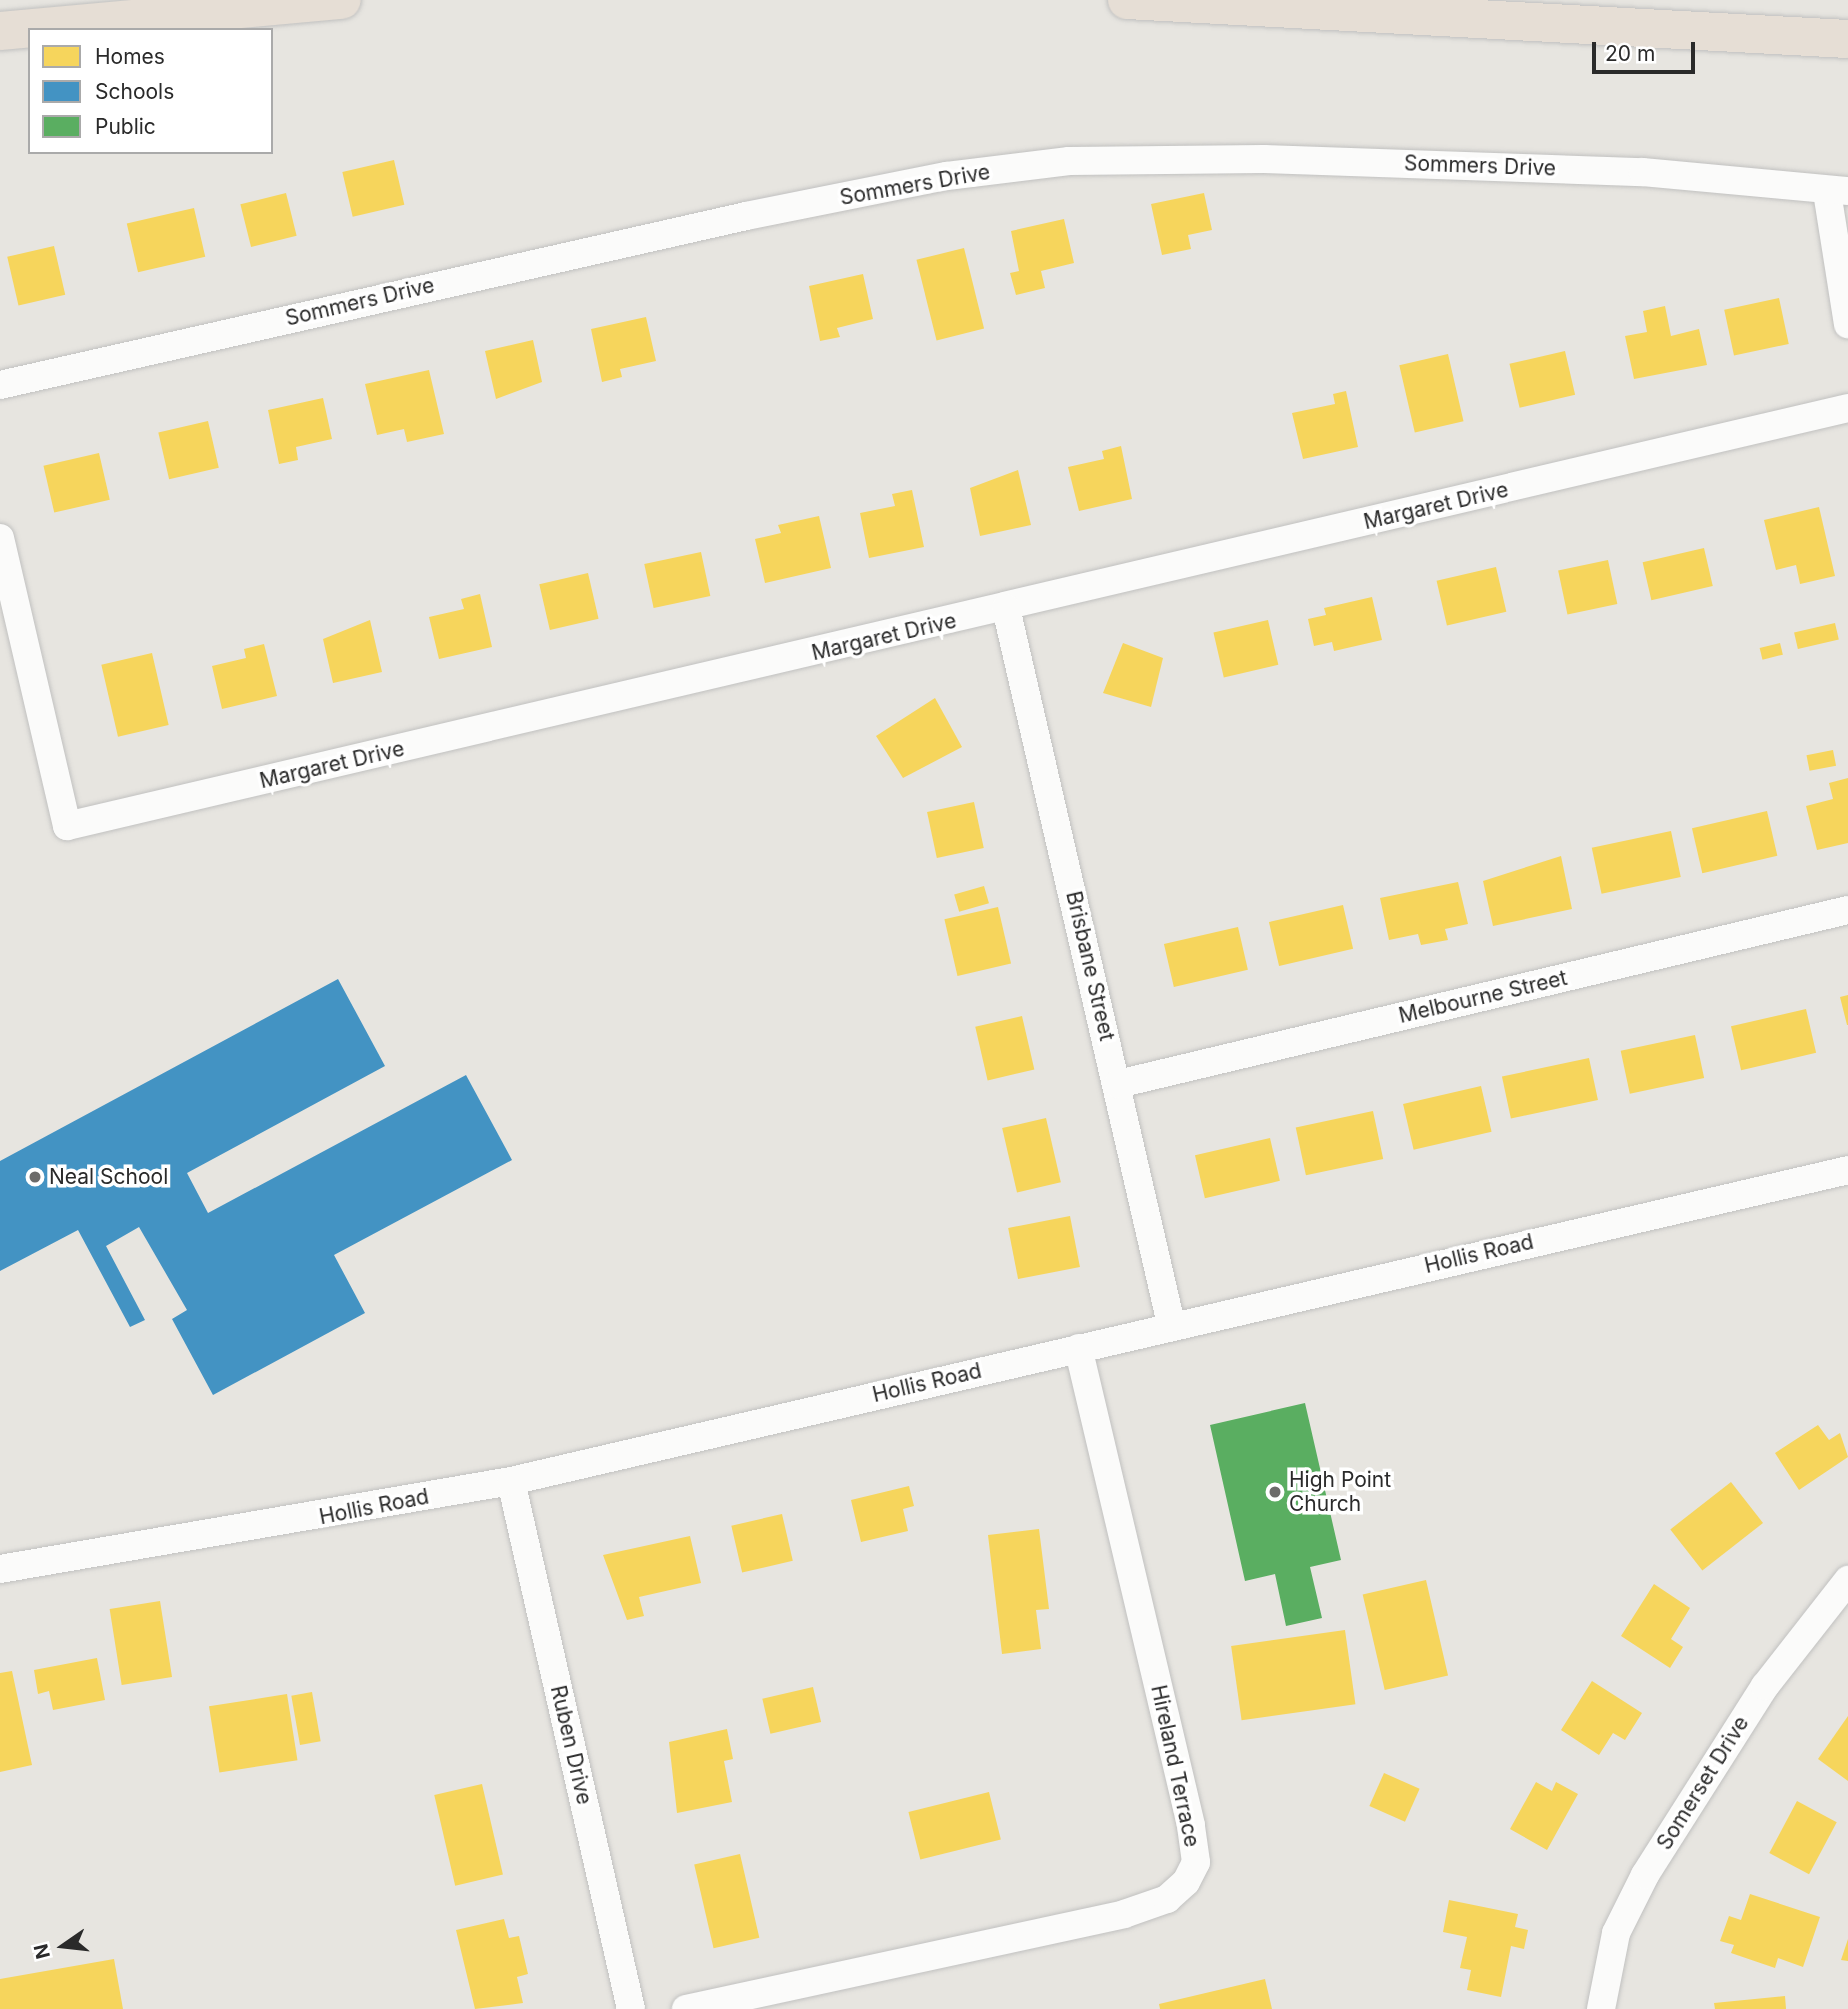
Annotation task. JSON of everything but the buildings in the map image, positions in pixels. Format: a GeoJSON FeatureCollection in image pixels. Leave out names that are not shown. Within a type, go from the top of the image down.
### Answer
{"type":"FeatureCollection","features":[{"type":"Feature","properties":{"kind":"highway"},"geometry":{"type":"LineString","coordinates":[[33,28],[342,0]]}},
{"type":"Feature","properties":{"kind":"highway"},"geometry":{"type":"LineString","coordinates":[[1127,0],[1848,38]]}},
{"type":"Feature","properties":{"kind":"highway"},"geometry":{"type":"LineString","coordinates":[[0,31],[28,28]]}},
{"type":"Feature","properties":{"kind":"street","name":"Sommers Drive"},"geometry":{"type":"LineString","coordinates":[[0,385],[746,216],[947,176],[1069,160],[1264,159],[1643,172],[1838,192]]}},
{"type":"Feature","properties":{"kind":"street"},"geometry":{"type":"LineString","coordinates":[[1838,192],[1848,324]]}},
{"type":"Feature","properties":{"kind":"street","name":"Margaret Drive"},"geometry":{"type":"LineString","coordinates":[[0,538],[67,826],[1006,608],[1848,408]]}},
{"type":"Feature","properties":{"kind":"street","name":"Brisbane Street"},"geometry":{"type":"LineString","coordinates":[[1006,608],[1118,1084],[1171,1324]]}},
{"type":"Feature","properties":{"kind":"street","name":"Melbourne Street"},"geometry":{"type":"LineString","coordinates":[[1118,1084],[1848,910]]}},
{"type":"Feature","properties":{"kind":"street","name":"Hollis Road"},"geometry":{"type":"LineString","coordinates":[[0,1569],[511,1481],[1171,1324],[1848,1170]]}},
{"type":"Feature","properties":{"kind":"street","name":"Hireland Terrace"},"geometry":{"type":"LineString","coordinates":[[686,2009],[1124,1914],[1167,1899],[1186,1882],[1196,1862],[1191,1825],[1078,1348]]}},
{"type":"Feature","properties":{"kind":"street","name":"Ruben Drive"},"geometry":{"type":"LineString","coordinates":[[511,1481],[631,2009]]}},
{"type":"Feature","properties":{"kind":"street","name":"Somerset Drive"},"geometry":{"type":"LineString","coordinates":[[1601,2009],[1616,1933],[1645,1875],[1765,1686],[1848,1580]]}},
{"type":"Feature","properties":{"kind":"place","name":"Neal School"},"geometry":{"type":"Point","coordinates":[35,1177]}},
{"type":"Feature","properties":{"kind":"place","name":"High Point Church"},"geometry":{"type":"Point","coordinates":[1275,1492]}}]}
